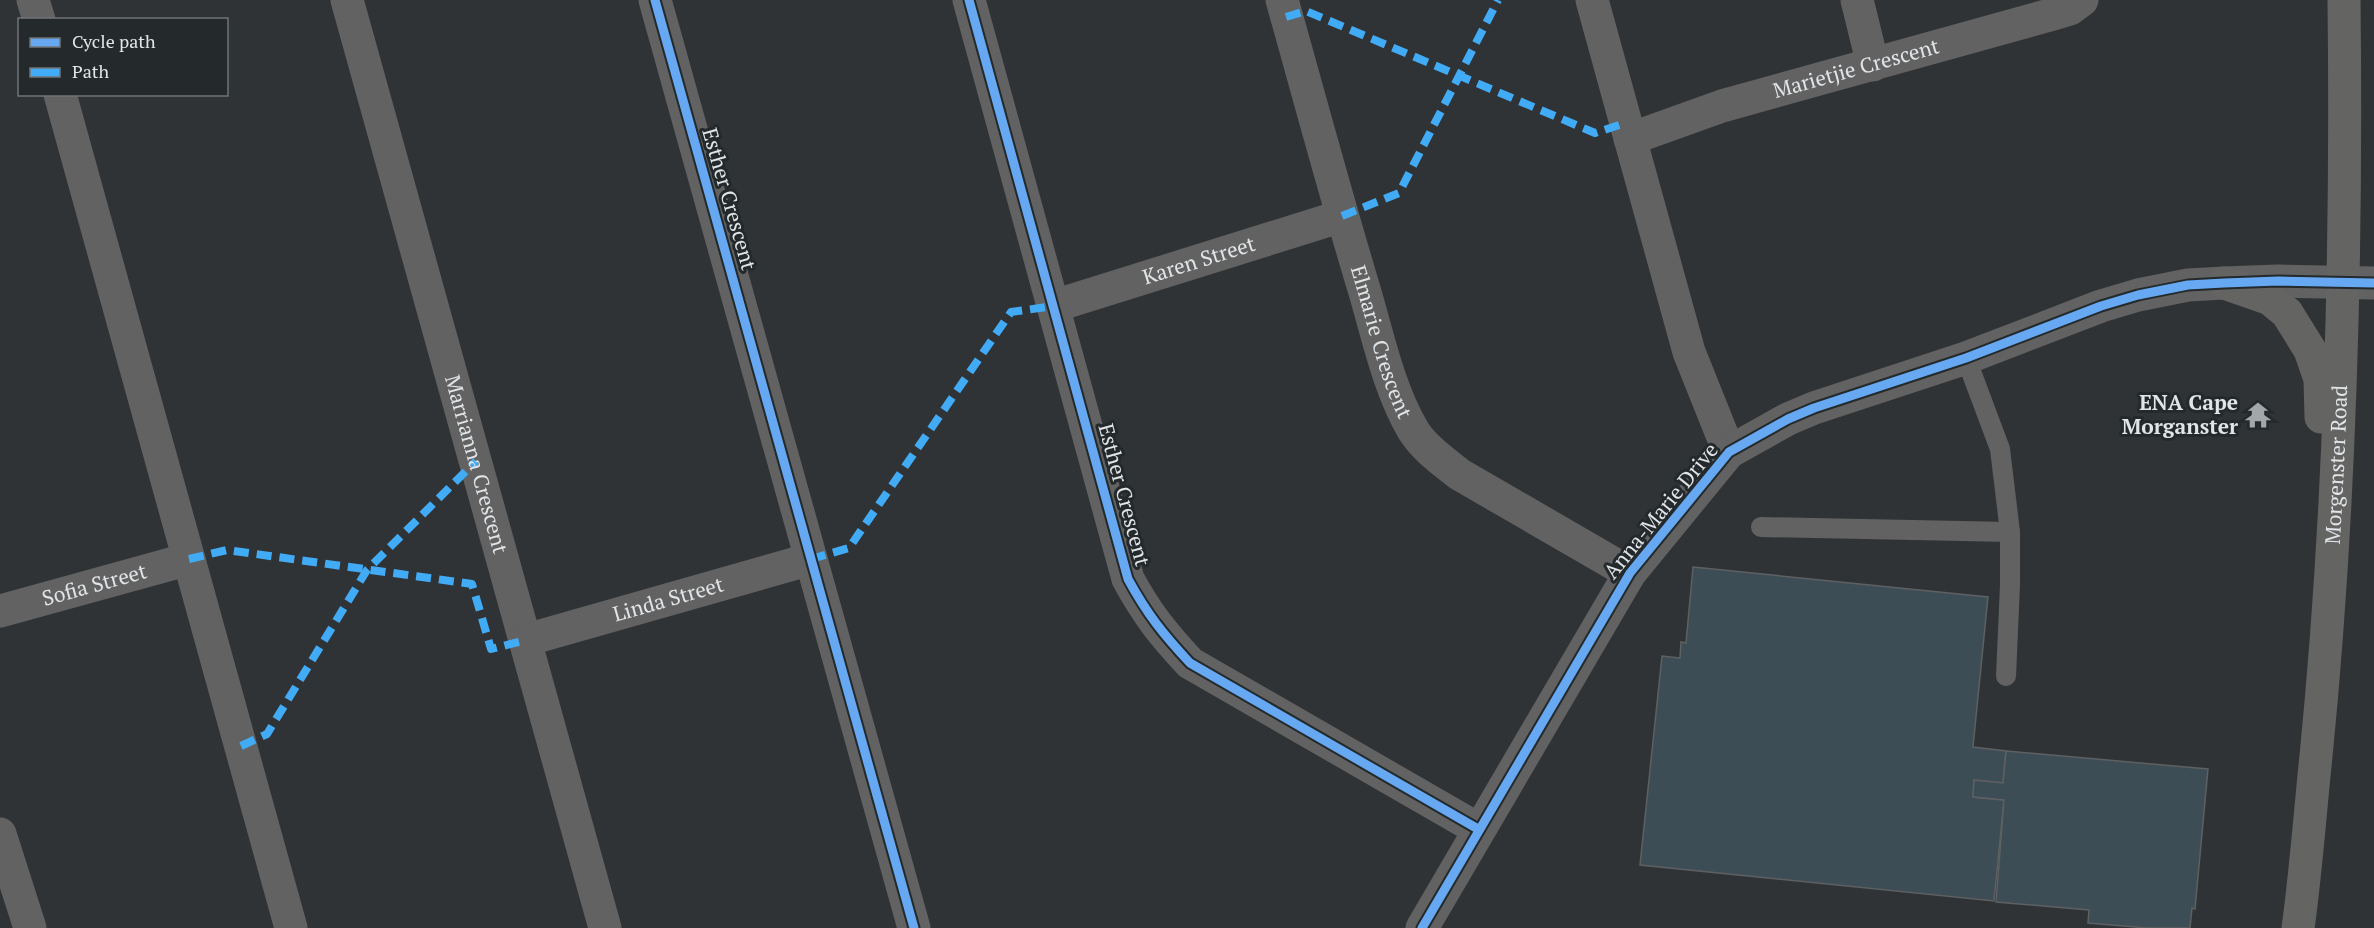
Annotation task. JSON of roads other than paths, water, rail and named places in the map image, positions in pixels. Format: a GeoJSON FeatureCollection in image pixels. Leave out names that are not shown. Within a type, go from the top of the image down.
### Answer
{"type":"FeatureCollection","features":[{"type":"Feature","properties":{"kind":"main road","name":"Morgenster Road"},"geometry":{"type":"LineString","coordinates":[[2298,928],[2326,649],[2339,453],[2346,150],[2344,0]]}},
{"type":"Feature","properties":{"kind":"main road"},"geometry":{"type":"LineString","coordinates":[[2224,283],[2270,299],[2287,313],[2310,350],[2320,380],[2323,502],[2334,534]]}},
{"type":"Feature","properties":{"kind":"street"},"geometry":{"type":"LineString","coordinates":[[33,0],[38,18]]}},
{"type":"Feature","properties":{"kind":"street","name":"Marrianna Crescent"},"geometry":{"type":"LineString","coordinates":[[347,0],[605,928]]}},
{"type":"Feature","properties":{"kind":"street","name":"Esther Crescent"},"geometry":{"type":"LineString","coordinates":[[655,0],[914,928]]}},
{"type":"Feature","properties":{"kind":"street","name":"Esther Crescent"},"geometry":{"type":"LineString","coordinates":[[969,0],[1128,579],[1160,631],[1190,663],[1478,829]]}},
{"type":"Feature","properties":{"kind":"street","name":"Elmarie Crescent"},"geometry":{"type":"LineString","coordinates":[[1282,0],[1342,216],[1390,376],[1415,433],[1437,457],[1459,474],[1629,573]]}},
{"type":"Feature","properties":{"kind":"street"},"geometry":{"type":"LineString","coordinates":[[1592,0],[1689,352],[1729,452]]}},
{"type":"Feature","properties":{"kind":"street"},"geometry":{"type":"LineString","coordinates":[[1857,0],[1873,65]]}},
{"type":"Feature","properties":{"kind":"street","name":"Marietjie Crescent"},"geometry":{"type":"LineString","coordinates":[[1630,139],[1722,106],[2070,9],[2082,0]]}},
{"type":"Feature","properties":{"kind":"street"},"geometry":{"type":"LineString","coordinates":[[61,96],[291,928]]}},
{"type":"Feature","properties":{"kind":"street","name":"Karen Street"},"geometry":{"type":"LineString","coordinates":[[1054,306],[1342,216]]}},
{"type":"Feature","properties":{"kind":"street","name":"Anna-Marie Drive"},"geometry":{"type":"LineString","coordinates":[[1422,928],[1629,573],[1729,452],[1780,423],[1814,408],[1966,358],[2101,306],[2138,295],[2188,285],[2224,283],[2342,281],[2374,283]]}},
{"type":"Feature","properties":{"kind":"street","name":"Linda Street"},"geometry":{"type":"LineString","coordinates":[[526,640],[811,559]]}},
{"type":"Feature","properties":{"kind":"street","name":"Sofia Street"},"geometry":{"type":"LineString","coordinates":[[0,611],[189,560]]}},
{"type":"Feature","properties":{"kind":"street"},"geometry":{"type":"LineString","coordinates":[[0,834],[30,928]]}},
{"type":"Feature","properties":{"kind":"lane"},"geometry":{"type":"LineString","coordinates":[[1966,358],[2000,449],[2010,532],[2006,676]]}},
{"type":"Feature","properties":{"kind":"lane"},"geometry":{"type":"LineString","coordinates":[[1761,527],[2010,532]]}},
{"type":"Feature","properties":{"kind":"place","name":"ENA Cape Morganster"},"geometry":{"type":"Point","coordinates":[2258,415]}}]}
